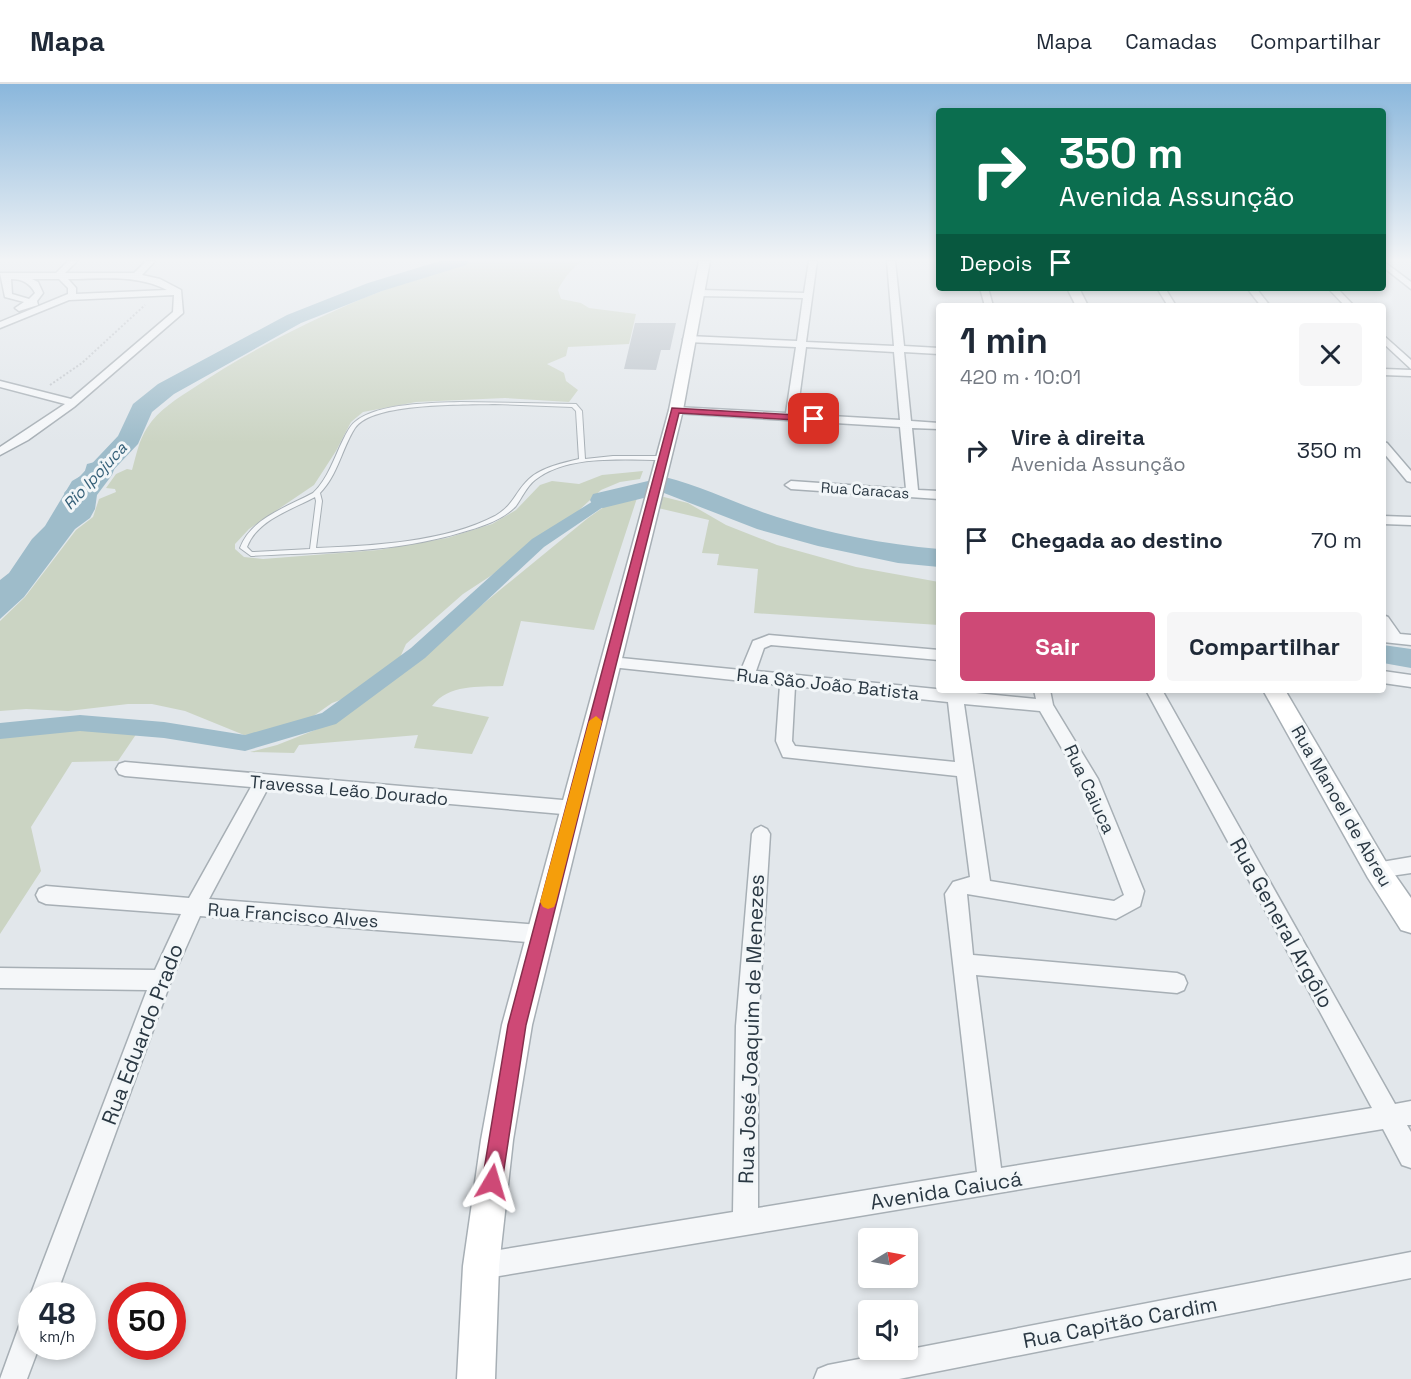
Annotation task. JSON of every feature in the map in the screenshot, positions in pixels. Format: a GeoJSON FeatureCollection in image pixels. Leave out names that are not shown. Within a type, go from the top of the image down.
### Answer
{"type":"FeatureCollection","features":[{"type":"Feature","properties":{"kind":"main road"},"geometry":{"type":"LineString","coordinates":[[476,1379],[481,1266],[497,1140],[517,1025],[676,410],[692,321]]}},
{"type":"Feature","properties":{"kind":"main road","name":"Rua Manoel de Abreu"},"geometry":{"type":"LineString","coordinates":[[1276,693],[1377,870],[1411,921]]}},
{"type":"Feature","properties":{"kind":"street"},"geometry":{"type":"LineString","coordinates":[[0,452],[28,435],[101,380],[168,321]]}},
{"type":"Feature","properties":{"kind":"street"},"geometry":{"type":"LineString","coordinates":[[791,417],[804,321]]}},
{"type":"Feature","properties":{"kind":"street"},"geometry":{"type":"LineString","coordinates":[[897,321],[912,493]]}},
{"type":"Feature","properties":{"kind":"street"},"geometry":{"type":"LineString","coordinates":[[688,339],[936,351]]}},
{"type":"Feature","properties":{"kind":"street"},"geometry":{"type":"LineString","coordinates":[[1386,341],[1411,366]]}},
{"type":"Feature","properties":{"kind":"street"},"geometry":{"type":"LineString","coordinates":[[1386,372],[1411,373]]}},
{"type":"Feature","properties":{"kind":"street"},"geometry":{"type":"LineString","coordinates":[[0,384],[71,402]]}},
{"type":"Feature","properties":{"kind":"street"},"geometry":{"type":"LineString","coordinates":[[676,410],[936,426]]}},
{"type":"Feature","properties":{"kind":"street"},"geometry":{"type":"LineString","coordinates":[[1386,450],[1411,478]]}},
{"type":"Feature","properties":{"kind":"street","name":"Rua Caracas"},"geometry":{"type":"LineString","coordinates":[[791,485],[936,495]]}},
{"type":"Feature","properties":{"kind":"street"},"geometry":{"type":"LineString","coordinates":[[1386,520],[1411,521]]}},
{"type":"Feature","properties":{"kind":"street"},"geometry":{"type":"LineString","coordinates":[[1386,624],[1397,638]]}},
{"type":"Feature","properties":{"kind":"street"},"geometry":{"type":"LineString","coordinates":[[746,676],[758,645],[763,641],[936,655]]}},
{"type":"Feature","properties":{"kind":"street","name":"Rua São João Batista"},"geometry":{"type":"LineString","coordinates":[[611,663],[936,692]]}},
{"type":"Feature","properties":{"kind":"street"},"geometry":{"type":"LineString","coordinates":[[1386,677],[1411,681]]}},
{"type":"Feature","properties":{"kind":"street"},"geometry":{"type":"LineString","coordinates":[[788,680],[784,741],[789,752],[964,770]]}},
{"type":"Feature","properties":{"kind":"street","name":"Rua General Argôlo"},"geometry":{"type":"LineString","coordinates":[[1156,693],[1399,1115],[1411,1156]]}},
{"type":"Feature","properties":{"kind":"street"},"geometry":{"type":"LineString","coordinates":[[955,694],[981,887],[964,886],[955,894],[991,1183]]}},
{"type":"Feature","properties":{"kind":"street","name":"Rua São João Batista"},"geometry":{"type":"LineString","coordinates":[[955,694],[1043,698]]}},
{"type":"Feature","properties":{"kind":"street","name":"Rua Caiuca"},"geometry":{"type":"LineString","coordinates":[[981,887],[1031,898],[1116,910],[1133,900],[1134,891],[1089,779],[1043,698]]}},
{"type":"Feature","properties":{"kind":"street","name":"Travessa Leão Dourado"},"geometry":{"type":"LineString","coordinates":[[125,769],[262,783],[574,808]]}},
{"type":"Feature","properties":{"kind":"street","name":"Rua Eduardo Prado"},"geometry":{"type":"LineString","coordinates":[[48,1282],[160,980],[194,908],[262,783]]}},
{"type":"Feature","properties":{"kind":"street","name":"Rua José Joaquim de Menezes"},"geometry":{"type":"LineString","coordinates":[[745,1224],[747,1026],[761,834]]}},
{"type":"Feature","properties":{"kind":"street"},"geometry":{"type":"LineString","coordinates":[[1377,870],[1411,864]]}},
{"type":"Feature","properties":{"kind":"street","name":"Rua Francisco Alves"},"geometry":{"type":"LineString","coordinates":[[46,895],[540,934]]}},
{"type":"Feature","properties":{"kind":"street"},"geometry":{"type":"LineString","coordinates":[[963,964],[1177,983]]}},
{"type":"Feature","properties":{"kind":"street"},"geometry":{"type":"LineString","coordinates":[[0,978],[160,980]]}},
{"type":"Feature","properties":{"kind":"street","name":"Avenida Caiucá"},"geometry":{"type":"LineString","coordinates":[[481,1266],[1399,1115]]}},
{"type":"Feature","properties":{"kind":"street","name":"Rua Capitão Cardim"},"geometry":{"type":"LineString","coordinates":[[828,1379],[1411,1264]]}},
{"type":"Feature","properties":{"kind":"street"},"geometry":{"type":"LineString","coordinates":[[13,1379],[20,1360]]}},
{"type":"Feature","properties":{"kind":"lane"},"geometry":{"type":"LineString","coordinates":[[582,459],[579,411],[574,405],[505,401],[421,405],[373,414],[355,424],[344,448],[317,493],[296,502],[257,528],[244,540],[243,548],[251,554],[405,542],[446,534],[490,520],[511,508],[533,479],[582,459],[663,458]]}},
{"type":"Feature","properties":{"kind":"lane"},"geometry":{"type":"LineString","coordinates":[[313,549],[319,501],[317,493]]}},
{"type":"Feature","properties":{"kind":"path"},"geometry":{"type":"LineString","coordinates":[[35,393],[82,363],[130,321]]}},
{"type":"Feature","properties":{"kind":"green space"},"geometry":{"type":"Polygon","coordinates":[[[313,321],[634,321],[629,344],[568,347],[566,356],[547,364],[564,373],[566,381],[578,390],[569,402],[505,398],[416,402],[363,412],[351,422],[314,485],[249,529],[235,544],[235,549],[244,557],[263,559],[378,550],[447,538],[492,524],[516,510],[540,485],[552,481],[579,484],[602,475],[643,471],[640,479],[620,482],[601,490],[565,523],[543,537],[524,554],[463,594],[406,644],[398,662],[356,694],[332,703],[302,724],[272,733],[244,735],[185,711],[152,704],[128,704],[68,711],[26,709],[0,711],[0,621],[25,597],[76,530],[93,517],[99,499],[116,492],[115,489],[106,488],[116,474],[127,469],[132,470],[144,433],[152,422],[163,410],[225,368],[313,321]]]}},
{"type":"Feature","properties":{"kind":"green space"},"geometry":{"type":"Polygon","coordinates":[[[660,496],[688,503],[726,525],[777,545],[856,567],[936,581],[936,625],[754,613],[758,569],[717,565],[719,554],[702,553],[709,520],[658,508],[660,496]]]}},
{"type":"Feature","properties":{"kind":"green space"},"geometry":{"type":"Polygon","coordinates":[[[637,498],[594,630],[521,621],[503,686],[455,690],[432,706],[489,717],[472,754],[414,748],[418,735],[299,745],[294,753],[250,752],[277,745],[338,721],[421,660],[478,608],[588,518],[608,504],[637,498]]]}},
{"type":"Feature","properties":{"kind":"green space"},"geometry":{"type":"Polygon","coordinates":[[[77,728],[137,733],[118,761],[72,762],[31,827],[41,871],[0,934],[0,736],[77,728]]]}},
{"type":"Feature","properties":{"kind":"water","name":"Rio Ipojuca"},"geometry":{"type":"Polygon","coordinates":[[[126,454],[117,462],[112,475],[97,495],[95,509],[90,518],[75,529],[24,597],[0,619],[0,580],[9,573],[32,539],[45,526],[72,481],[84,474],[87,464],[126,454]]]}},
{"type":"Feature","properties":{"kind":"water"},"geometry":{"type":"Polygon","coordinates":[[[1386,645],[1411,649],[1411,668],[1386,664],[1386,645]]]}},
{"type":"Feature","properties":{"kind":"building"},"geometry":{"type":"Polygon","coordinates":[[[635,323],[676,323],[670,350],[661,350],[656,370],[624,369],[635,323]]]}},
{"type":"Feature","properties":{"kind":"waterway","name":"Rio Ipojuca"},"geometry":{"type":"LineString","coordinates":[[77,493],[129,439],[141,409],[166,389],[290,321]]}},
{"type":"Feature","properties":{"kind":"waterway"},"geometry":{"type":"LineString","coordinates":[[603,500],[665,485],[767,523],[828,540],[898,554],[936,558]]}},
{"type":"Feature","properties":{"kind":"waterway"},"geometry":{"type":"LineString","coordinates":[[0,731],[80,723],[164,730],[245,743],[329,719],[418,653],[538,543],[603,500]]}},
{"type":"Feature","properties":{"kind":"slow traffic"},"geometry":{"type":"LineString","coordinates":[[548,902],[596,721]]}},
{"type":"Feature","properties":{"kind":"route"},"geometry":{"type":"LineString","coordinates":[[492,1182],[517,1025],[676,410],[814,419]]}}]}
